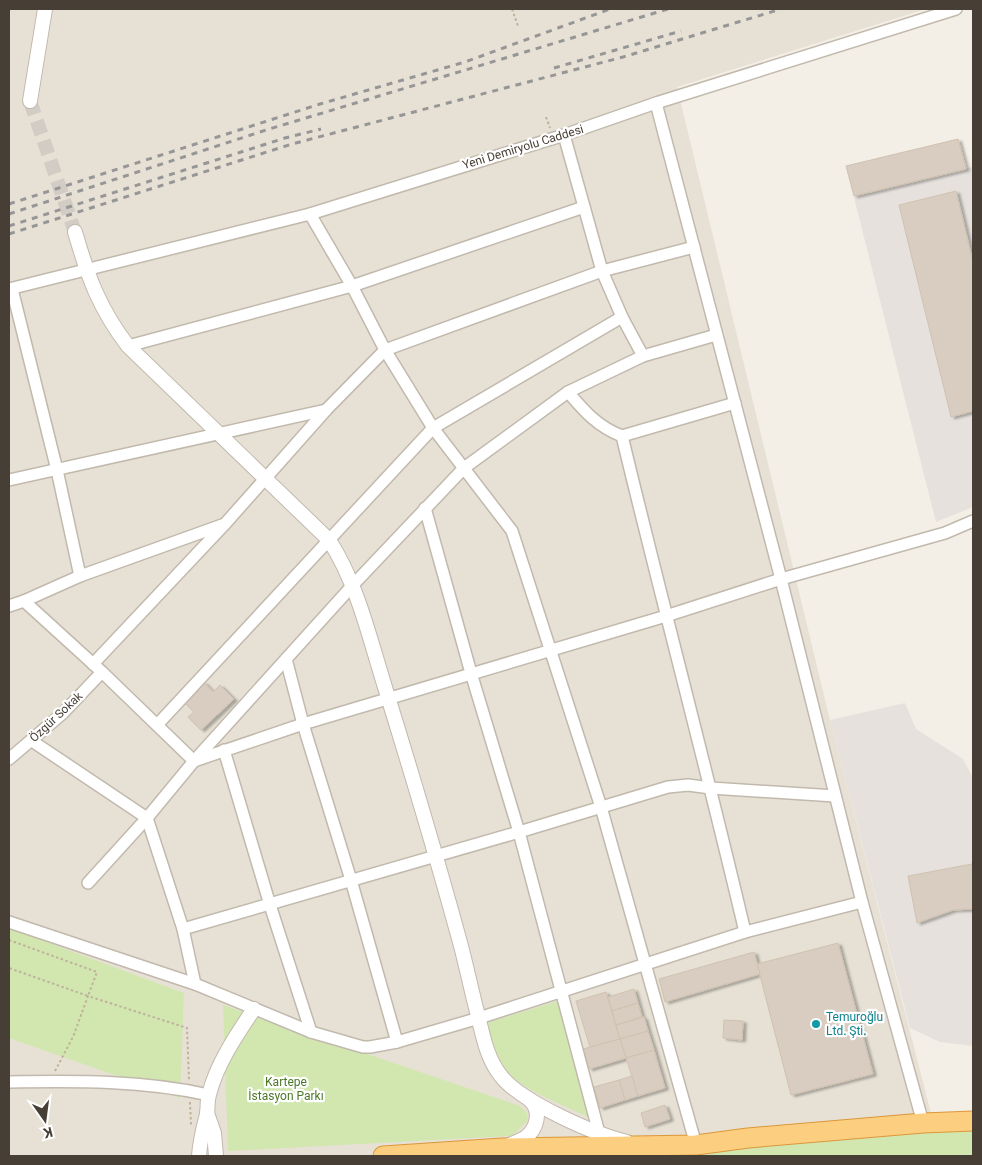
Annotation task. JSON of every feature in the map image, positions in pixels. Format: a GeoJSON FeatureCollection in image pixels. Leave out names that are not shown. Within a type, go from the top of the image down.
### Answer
{"type":"FeatureCollection","features":[{"type":"Feature","properties":{"kind":"highway"},"geometry":{"type":"LineString","coordinates":[[383,1156],[502,1148],[696,1145],[748,1138],[923,1123],[973,1121]]}},
{"type":"Feature","properties":{"kind":"street"},"geometry":{"type":"LineString","coordinates":[[30,101],[45,9]]}},
{"type":"Feature","properties":{"kind":"street","name":"Yeni Demiryolu Caddesi"},"geometry":{"type":"LineString","coordinates":[[10,289],[310,214],[564,135],[656,103],[956,9]]}},
{"type":"Feature","properties":{"kind":"street"},"geometry":{"type":"LineString","coordinates":[[656,103],[781,579],[862,902],[923,1123]]}},
{"type":"Feature","properties":{"kind":"street"},"geometry":{"type":"LineString","coordinates":[[564,135],[602,271],[622,317],[643,356]]}},
{"type":"Feature","properties":{"kind":"street"},"geometry":{"type":"LineString","coordinates":[[128,346],[352,286],[584,206]]}},
{"type":"Feature","properties":{"kind":"street"},"geometry":{"type":"LineString","coordinates":[[310,214],[352,286],[385,350],[433,428],[512,531],[552,650],[601,807],[696,1145]]}},
{"type":"Feature","properties":{"kind":"street"},"geometry":{"type":"LineString","coordinates":[[74,232],[86,269],[106,316],[128,346],[329,540],[342,562],[360,607],[389,700],[460,945],[489,1055],[497,1070],[507,1082],[536,1103],[599,1133],[644,1146]]}},
{"type":"Feature","properties":{"kind":"street"},"geometry":{"type":"LineString","coordinates":[[385,350],[602,271],[694,247]]}},
{"type":"Feature","properties":{"kind":"street"},"geometry":{"type":"LineString","coordinates":[[10,289],[56,470],[80,576]]}},
{"type":"Feature","properties":{"kind":"street"},"geometry":{"type":"LineString","coordinates":[[157,725],[433,428],[622,317]]}},
{"type":"Feature","properties":{"kind":"street"},"geometry":{"type":"LineString","coordinates":[[88,883],[194,761],[352,586],[464,468],[568,392],[643,356],[716,336]]}},
{"type":"Feature","properties":{"kind":"street","name":"Özgür Sokak"},"geometry":{"type":"LineString","coordinates":[[9,759],[63,713],[98,668],[326,410],[385,350]]}},
{"type":"Feature","properties":{"kind":"street"},"geometry":{"type":"LineString","coordinates":[[568,392],[603,428],[622,436],[735,403]]}},
{"type":"Feature","properties":{"kind":"street"},"geometry":{"type":"LineString","coordinates":[[9,480],[326,410]]}},
{"type":"Feature","properties":{"kind":"street"},"geometry":{"type":"LineString","coordinates":[[622,436],[711,788],[745,932]]}},
{"type":"Feature","properties":{"kind":"street"},"geometry":{"type":"LineString","coordinates":[[425,508],[470,674],[519,832],[599,1133]]}},
{"type":"Feature","properties":{"kind":"street"},"geometry":{"type":"LineString","coordinates":[[194,761],[304,724],[666,616],[781,579],[945,533],[973,520]]}},
{"type":"Feature","properties":{"kind":"street"},"geometry":{"type":"LineString","coordinates":[[9,606],[80,576],[224,525]]}},
{"type":"Feature","properties":{"kind":"street"},"geometry":{"type":"LineString","coordinates":[[24,601],[98,668],[194,761]]}},
{"type":"Feature","properties":{"kind":"street"},"geometry":{"type":"LineString","coordinates":[[286,659],[397,1042]]}},
{"type":"Feature","properties":{"kind":"street"},"geometry":{"type":"LineString","coordinates":[[32,741],[146,818],[183,929],[195,984]]}},
{"type":"Feature","properties":{"kind":"street"},"geometry":{"type":"LineString","coordinates":[[224,750],[270,905],[311,1032]]}},
{"type":"Feature","properties":{"kind":"street"},"geometry":{"type":"LineString","coordinates":[[183,929],[435,857],[668,787],[693,786],[835,796]]}},
{"type":"Feature","properties":{"kind":"street"},"geometry":{"type":"LineString","coordinates":[[9,922],[195,984],[311,1032],[363,1047],[397,1042],[563,992],[745,932],[862,902]]}},
{"type":"Feature","properties":{"kind":"street"},"geometry":{"type":"LineString","coordinates":[[198,1156],[209,1095],[216,1076],[234,1038],[254,1009]]}},
{"type":"Feature","properties":{"kind":"street"},"geometry":{"type":"LineString","coordinates":[[9,1082],[159,1085],[209,1095]]}},
{"type":"Feature","properties":{"kind":"street"},"geometry":{"type":"LineString","coordinates":[[502,1148],[526,1137],[534,1127],[537,1112],[536,1103]]}},
{"type":"Feature","properties":{"kind":"street"},"geometry":{"type":"LineString","coordinates":[[207,1113],[214,1133],[216,1156]]}},
{"type":"Feature","properties":{"kind":"path"},"geometry":{"type":"LineString","coordinates":[[512,9],[518,26]]}},
{"type":"Feature","properties":{"kind":"path"},"geometry":{"type":"LineString","coordinates":[[9,940],[97,972],[73,1038],[49,1082]]}},
{"type":"Feature","properties":{"kind":"path"},"geometry":{"type":"LineString","coordinates":[[9,968],[187,1028],[191,1128]]}},
{"type":"Feature","properties":{"kind":"shaded area"},"geometry":{"type":"Polygon","coordinates":[[[9,9],[926,9],[677,87],[830,720],[942,1156],[9,1156],[9,9]]]}},
{"type":"Feature","properties":{"kind":"shaded area"},"geometry":{"type":"Polygon","coordinates":[[[958,139],[966,168],[973,167],[973,507],[936,522],[846,166],[958,139]]]}},
{"type":"Feature","properties":{"kind":"shaded area"},"geometry":{"type":"Polygon","coordinates":[[[905,703],[916,729],[963,759],[973,778],[973,1046],[940,1042],[910,1028],[830,720],[905,703]]]}},
{"type":"Feature","properties":{"kind":"green space"},"geometry":{"type":"Polygon","coordinates":[[[9,928],[184,993],[180,1098],[9,1038],[9,928]]]}},
{"type":"Feature","properties":{"kind":"green space"},"geometry":{"type":"Polygon","coordinates":[[[558,1001],[590,1118],[544,1097],[512,1077],[498,1059],[486,1023],[558,1001]]]}},
{"type":"Feature","properties":{"kind":"green space","name":"Kartepe İstasyon Parkı"},"geometry":{"type":"Polygon","coordinates":[[[223,1005],[520,1106],[527,1113],[528,1120],[512,1136],[228,1151],[223,1005]]]}},
{"type":"Feature","properties":{"kind":"green space"},"geometry":{"type":"Polygon","coordinates":[[[973,1128],[973,1156],[541,1156],[973,1128]]]}},
{"type":"Feature","properties":{"kind":"building"},"geometry":{"type":"Polygon","coordinates":[[[958,139],[966,169],[854,196],[846,166],[958,139]]]}},
{"type":"Feature","properties":{"kind":"building"},"geometry":{"type":"Polygon","coordinates":[[[956,191],[973,262],[973,411],[951,417],[899,205],[956,191]]]}},
{"type":"Feature","properties":{"kind":"building"},"geometry":{"type":"Polygon","coordinates":[[[204,682],[213,692],[220,685],[234,699],[201,730],[188,717],[194,712],[184,702],[204,682]]]}},
{"type":"Feature","properties":{"kind":"building"},"geometry":{"type":"Polygon","coordinates":[[[972,864],[973,909],[953,910],[917,923],[908,876],[972,864]]]}},
{"type":"Feature","properties":{"kind":"building","name":"Temuroğlu Ltd. Şti."},"geometry":{"type":"Polygon","coordinates":[[[838,943],[873,1074],[791,1095],[757,964],[838,943]]]}},
{"type":"Feature","properties":{"kind":"building"},"geometry":{"type":"Polygon","coordinates":[[[754,952],[760,974],[665,1002],[659,979],[754,952]]]}},
{"type":"Feature","properties":{"kind":"building"},"geometry":{"type":"Polygon","coordinates":[[[634,989],[638,1003],[612,1011],[608,997],[634,989]]]}},
{"type":"Feature","properties":{"kind":"building"},"geometry":{"type":"Polygon","coordinates":[[[606,992],[620,1039],[590,1047],[576,1001],[606,992]]]}},
{"type":"Feature","properties":{"kind":"building"},"geometry":{"type":"Polygon","coordinates":[[[638,1003],[642,1017],[616,1025],[612,1011],[638,1003]]]}},
{"type":"Feature","properties":{"kind":"building"},"geometry":{"type":"Polygon","coordinates":[[[644,1017],[648,1031],[620,1039],[616,1025],[644,1017]]]}},
{"type":"Feature","properties":{"kind":"building"},"geometry":{"type":"Polygon","coordinates":[[[724,1020],[743,1021],[742,1040],[723,1038],[724,1020]]]}},
{"type":"Feature","properties":{"kind":"building"},"geometry":{"type":"Polygon","coordinates":[[[648,1031],[654,1050],[626,1058],[620,1039],[648,1031]]]}},
{"type":"Feature","properties":{"kind":"building"},"geometry":{"type":"Polygon","coordinates":[[[620,1039],[626,1058],[589,1069],[583,1049],[620,1039]]]}},
{"type":"Feature","properties":{"kind":"building"},"geometry":{"type":"Polygon","coordinates":[[[654,1050],[665,1088],[638,1096],[626,1058],[654,1050]]]}},
{"type":"Feature","properties":{"kind":"building"},"geometry":{"type":"Polygon","coordinates":[[[632,1076],[638,1096],[625,1100],[619,1080],[632,1076]]]}},
{"type":"Feature","properties":{"kind":"building"},"geometry":{"type":"Polygon","coordinates":[[[619,1080],[625,1100],[600,1108],[594,1087],[619,1080]]]}},
{"type":"Feature","properties":{"kind":"building"},"geometry":{"type":"Polygon","coordinates":[[[665,1105],[670,1119],[645,1127],[641,1113],[665,1105]]]}},
{"type":"Feature","properties":{"kind":"tunnel"},"geometry":{"type":"LineString","coordinates":[[30,101],[75,232]]}},
{"type":"Feature","properties":{"kind":"railway"},"geometry":{"type":"LineString","coordinates":[[9,204],[320,104],[465,62],[610,9]]}},
{"type":"Feature","properties":{"kind":"railway"},"geometry":{"type":"LineString","coordinates":[[9,214],[266,130],[668,9]]}},
{"type":"Feature","properties":{"kind":"railway"},"geometry":{"type":"LineString","coordinates":[[9,234],[292,144],[623,57],[781,9]]}},
{"type":"Feature","properties":{"kind":"railway"},"geometry":{"type":"LineString","coordinates":[[554,68],[681,31]]}},
{"type":"Feature","properties":{"kind":"railway"},"geometry":{"type":"LineString","coordinates":[[9,226],[285,138],[321,129]]}},
{"type":"Feature","properties":{"kind":"place","name":"Temuroğlu Ltd. Şti."},"geometry":{"type":"Point","coordinates":[816,1024]}}]}
